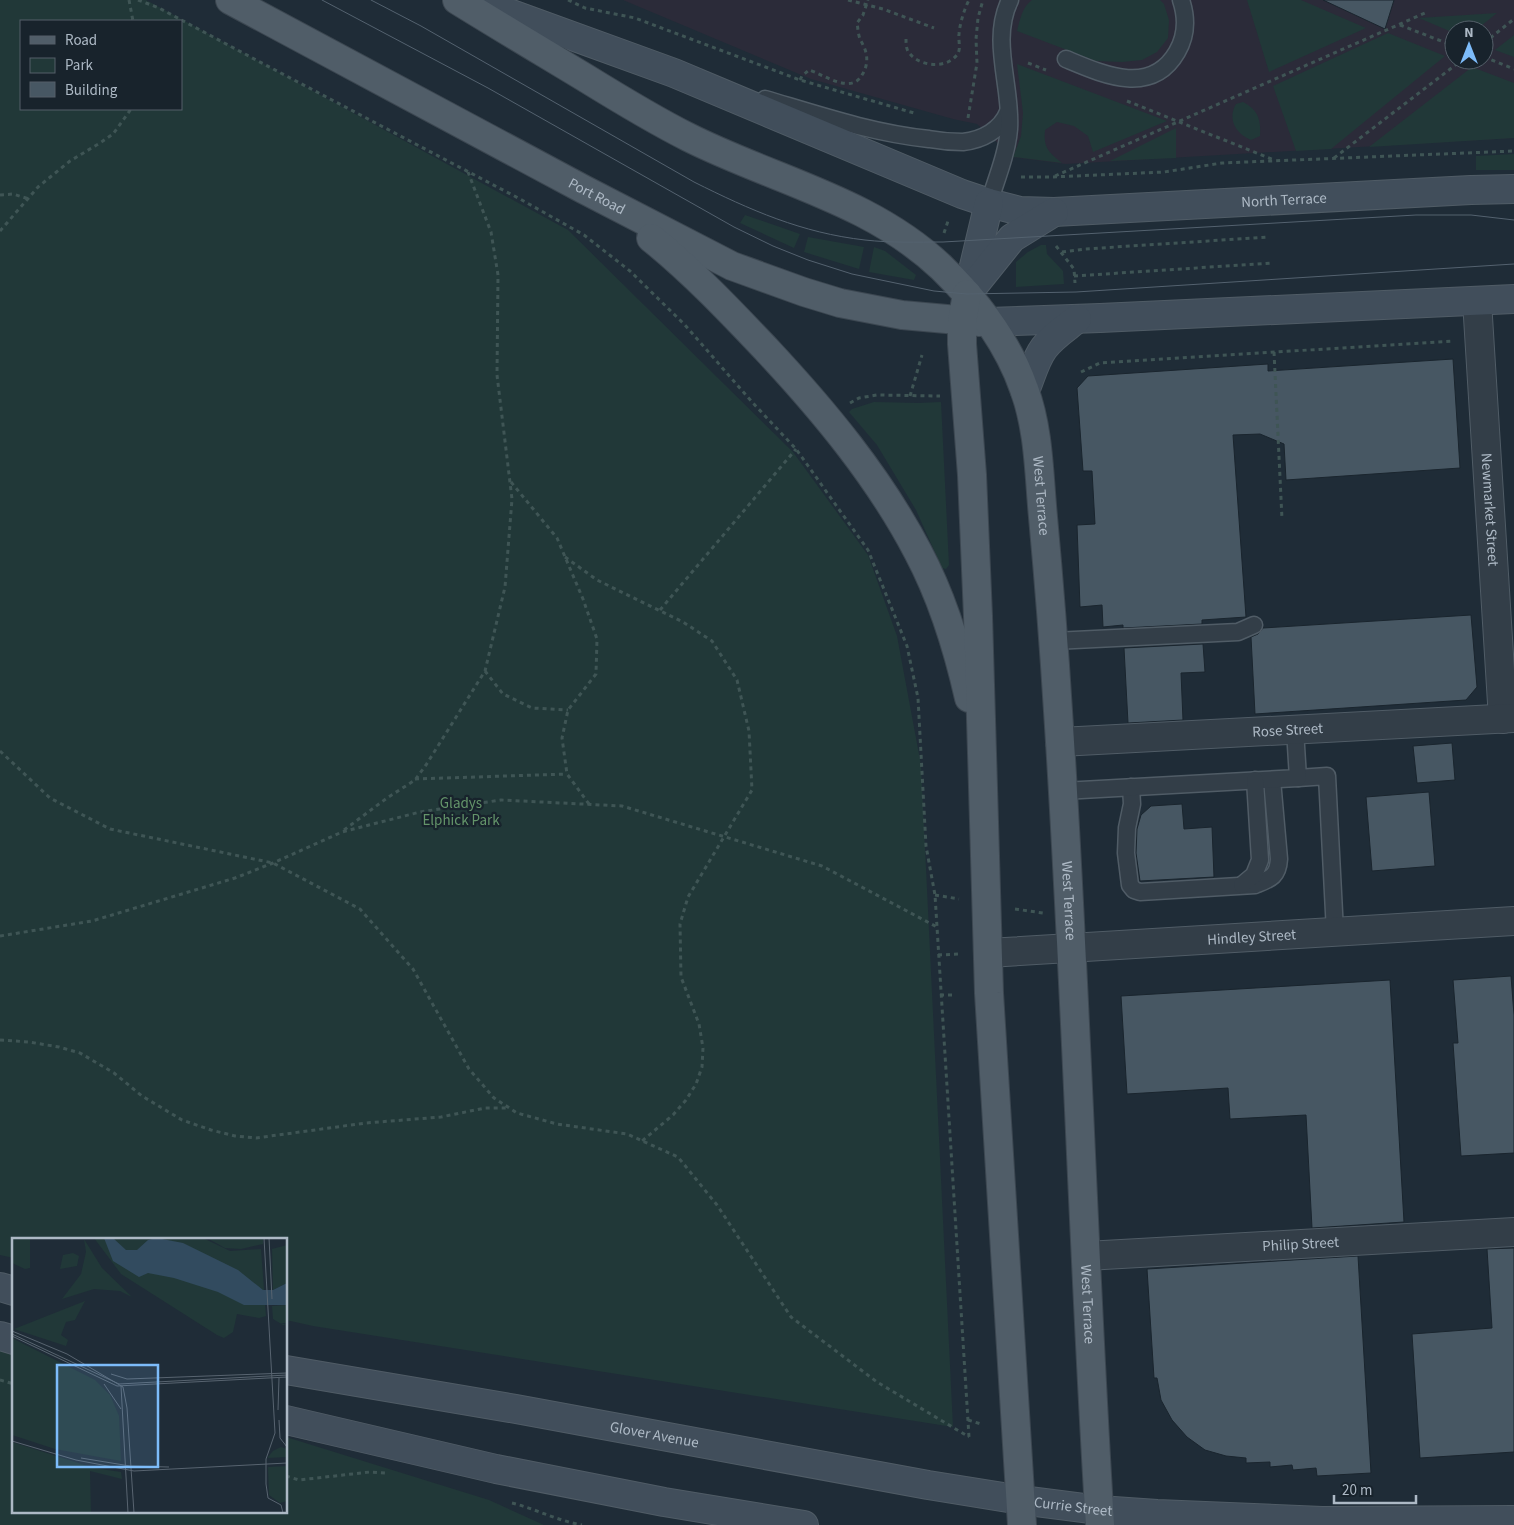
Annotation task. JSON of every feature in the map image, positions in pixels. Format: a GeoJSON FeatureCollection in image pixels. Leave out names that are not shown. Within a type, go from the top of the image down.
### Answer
{"type":"FeatureCollection","features":[{"type":"Feature","properties":{"kind":"main road","name":"Port Road"},"geometry":{"type":"LineString","coordinates":[[230,0],[583,189],[732,266],[804,292],[866,309],[902,315],[976,322]]}},
{"type":"Feature","properties":{"kind":"main road"},"geometry":{"type":"LineString","coordinates":[[457,0],[636,109],[681,134],[874,218],[926,255],[967,294],[989,203],[956,192],[674,72],[473,0]]}},
{"type":"Feature","properties":{"kind":"main road"},"geometry":{"type":"LineString","coordinates":[[583,189],[648,235],[681,262],[722,302],[787,372],[858,456],[919,552],[939,598],[966,683],[973,716],[983,791]]}},
{"type":"Feature","properties":{"kind":"main road","name":"North Terrace"},"geometry":{"type":"LineString","coordinates":[[989,203],[1020,211],[1054,212],[1514,189]]}},
{"type":"Feature","properties":{"kind":"main road","name":"North Terrace"},"geometry":{"type":"LineString","coordinates":[[967,294],[1012,238],[1054,212]]}},
{"type":"Feature","properties":{"kind":"main road","name":"West Terrace"},"geometry":{"type":"LineString","coordinates":[[967,294],[976,322],[1008,352],[1025,391],[1032,417],[1037,450],[1054,641],[1063,791],[1100,1517]]}},
{"type":"Feature","properties":{"kind":"main road"},"geometry":{"type":"LineString","coordinates":[[1021,1512],[988,953],[978,607],[972,475],[962,344],[976,322],[1514,299]]}},
{"type":"Feature","properties":{"kind":"main road"},"geometry":{"type":"LineString","coordinates":[[1025,391],[1035,363],[1044,348],[1077,319]]}},
{"type":"Feature","properties":{"kind":"main road","name":"Glover Avenue"},"geometry":{"type":"LineString","coordinates":[[288,1370],[516,1409],[928,1485],[1021,1512]]}},
{"type":"Feature","properties":{"kind":"main road"},"geometry":{"type":"LineString","coordinates":[[288,1420],[496,1469],[664,1502],[804,1525]]}},
{"type":"Feature","properties":{"kind":"main road","name":"Currie Street"},"geometry":{"type":"LineString","coordinates":[[1021,1512],[1100,1517],[1157,1514],[1322,1521],[1514,1520]]}},
{"type":"Feature","properties":{"kind":"street","name":"Newmarket Street"},"geometry":{"type":"LineString","coordinates":[[1477,301],[1508,718]]}},
{"type":"Feature","properties":{"kind":"street","name":"Rose Street"},"geometry":{"type":"LineString","coordinates":[[1060,742],[1508,718]]}},
{"type":"Feature","properties":{"kind":"street","name":"Hindley Street"},"geometry":{"type":"LineString","coordinates":[[988,953],[1514,921]]}},
{"type":"Feature","properties":{"kind":"street","name":"Philip Street"},"geometry":{"type":"LineString","coordinates":[[1086,1256],[1514,1232]]}},
{"type":"Feature","properties":{"kind":"lane"},"geometry":{"type":"LineString","coordinates":[[989,203],[1006,148],[1009,129],[1002,44],[1003,18],[1010,0]]}},
{"type":"Feature","properties":{"kind":"lane"},"geometry":{"type":"LineString","coordinates":[[1066,59],[1116,77],[1134,78],[1154,74],[1168,64],[1181,44],[1184,35],[1185,19],[1181,0]]}},
{"type":"Feature","properties":{"kind":"lane"},"geometry":{"type":"LineString","coordinates":[[674,72],[874,131],[920,138],[955,142],[971,140],[997,128],[1004,121],[1008,112]]}},
{"type":"Feature","properties":{"kind":"lane"},"geometry":{"type":"LineString","coordinates":[[1054,641],[1238,632],[1254,625]]}},
{"type":"Feature","properties":{"kind":"lane"},"geometry":{"type":"LineString","coordinates":[[1296,730],[1298,778]]}},
{"type":"Feature","properties":{"kind":"lane"},"geometry":{"type":"LineString","coordinates":[[1063,791],[1327,776],[1335,932]]}},
{"type":"Feature","properties":{"kind":"lane"},"geometry":{"type":"LineString","coordinates":[[1242,885],[1254,875],[1260,860],[1255,780]]}},
{"type":"Feature","properties":{"kind":"lane"},"geometry":{"type":"LineString","coordinates":[[1131,787],[1132,804],[1127,828],[1126,853],[1130,885],[1134,890],[1140,892],[1255,885],[1270,880],[1278,870],[1272,780]]}},
{"type":"Feature","properties":{"kind":"path"},"geometry":{"type":"LineString","coordinates":[[129,0],[133,20]]}},
{"type":"Feature","properties":{"kind":"path"},"geometry":{"type":"LineString","coordinates":[[138,0],[182,20]]}},
{"type":"Feature","properties":{"kind":"path"},"geometry":{"type":"LineString","coordinates":[[568,0],[585,8],[635,18],[800,80],[918,114]]}},
{"type":"Feature","properties":{"kind":"path"},"geometry":{"type":"LineString","coordinates":[[848,0],[867,2],[934,28]]}},
{"type":"Feature","properties":{"kind":"path"},"geometry":{"type":"LineString","coordinates":[[906,39],[908,53],[929,64],[938,64],[953,59],[958,54],[960,45],[959,35],[969,0]]}},
{"type":"Feature","properties":{"kind":"path"},"geometry":{"type":"LineString","coordinates":[[800,80],[809,70],[830,80],[848,84],[860,80],[866,68],[866,52],[859,36],[857,23],[863,15],[867,2]]}},
{"type":"Feature","properties":{"kind":"path"},"geometry":{"type":"LineString","coordinates":[[1052,178],[1425,14]]}},
{"type":"Feature","properties":{"kind":"path"},"geometry":{"type":"LineString","coordinates":[[0,751],[50,798],[110,829],[273,863],[360,909],[413,968],[469,1069],[494,1098],[518,1113],[557,1124],[627,1134],[678,1157],[716,1205],[791,1318],[877,1382],[969,1437],[935,895],[926,846],[918,698],[907,646],[868,550],[796,449],[685,325],[630,271],[584,235],[182,20]]}},
{"type":"Feature","properties":{"kind":"path"},"geometry":{"type":"LineString","coordinates":[[1494,35],[1514,20]]}},
{"type":"Feature","properties":{"kind":"path"},"geometry":{"type":"LineString","coordinates":[[1400,24],[1444,42]]}},
{"type":"Feature","properties":{"kind":"path"},"geometry":{"type":"LineString","coordinates":[[1494,61],[1514,69]]}},
{"type":"Feature","properties":{"kind":"path"},"geometry":{"type":"LineString","coordinates":[[1028,63],[1055,73]]}},
{"type":"Feature","properties":{"kind":"path"},"geometry":{"type":"LineString","coordinates":[[1334,158],[1449,70]]}},
{"type":"Feature","properties":{"kind":"path"},"geometry":{"type":"LineString","coordinates":[[967,123],[975,72]]}},
{"type":"Feature","properties":{"kind":"path"},"geometry":{"type":"LineString","coordinates":[[1126,101],[1277,161]]}},
{"type":"Feature","properties":{"kind":"path"},"geometry":{"type":"LineString","coordinates":[[0,231],[38,188],[70,161],[113,134],[130,110]]}},
{"type":"Feature","properties":{"kind":"path"},"geometry":{"type":"LineString","coordinates":[[1019,177],[1052,178],[1164,172],[1222,163],[1514,151]]}},
{"type":"Feature","properties":{"kind":"path"},"geometry":{"type":"LineString","coordinates":[[342,832],[414,780],[426,765],[485,671],[505,587],[512,499],[497,375],[498,275],[491,232],[468,172]]}},
{"type":"Feature","properties":{"kind":"path"},"geometry":{"type":"LineString","coordinates":[[0,195],[13,194],[29,199]]}},
{"type":"Feature","properties":{"kind":"path"},"geometry":{"type":"LineString","coordinates":[[944,234],[944,228],[952,212]]}},
{"type":"Feature","properties":{"kind":"path"},"geometry":{"type":"LineString","coordinates":[[1062,252],[1268,238]]}},
{"type":"Feature","properties":{"kind":"path"},"geometry":{"type":"LineString","coordinates":[[1056,246],[1074,269],[1075,283]]}},
{"type":"Feature","properties":{"kind":"path"},"geometry":{"type":"LineString","coordinates":[[1074,276],[1272,263]]}},
{"type":"Feature","properties":{"kind":"path"},"geometry":{"type":"LineString","coordinates":[[1081,372],[1100,363],[1459,341]]}},
{"type":"Feature","properties":{"kind":"path"},"geometry":{"type":"LineString","coordinates":[[1274,352],[1282,519]]}},
{"type":"Feature","properties":{"kind":"path"},"geometry":{"type":"LineString","coordinates":[[910,396],[922,355]]}},
{"type":"Feature","properties":{"kind":"path"},"geometry":{"type":"LineString","coordinates":[[848,405],[859,398],[877,395],[940,396]]}},
{"type":"Feature","properties":{"kind":"path"},"geometry":{"type":"LineString","coordinates":[[660,610],[796,449]]}},
{"type":"Feature","properties":{"kind":"path"},"geometry":{"type":"LineString","coordinates":[[510,481],[557,538],[583,599],[597,639],[596,674],[568,710],[562,738],[567,774],[589,804]]}},
{"type":"Feature","properties":{"kind":"path"},"geometry":{"type":"LineString","coordinates":[[565,557],[597,580],[683,622],[712,641],[737,680],[750,731],[752,790],[688,897],[680,924],[681,977],[699,1024],[703,1048],[702,1067],[696,1084],[686,1100],[673,1115],[642,1141]]}},
{"type":"Feature","properties":{"kind":"path"},"geometry":{"type":"LineString","coordinates":[[485,671],[503,694],[532,708],[568,710]]}},
{"type":"Feature","properties":{"kind":"path"},"geometry":{"type":"LineString","coordinates":[[414,780],[567,774]]}},
{"type":"Feature","properties":{"kind":"path"},"geometry":{"type":"LineString","coordinates":[[0,936],[92,921],[235,878],[342,832],[420,812],[501,800],[622,806],[822,866],[937,927]]}},
{"type":"Feature","properties":{"kind":"path"},"geometry":{"type":"LineString","coordinates":[[940,995],[954,995]]}},
{"type":"Feature","properties":{"kind":"path"},"geometry":{"type":"LineString","coordinates":[[0,1040],[30,1042],[80,1053],[114,1074],[142,1096],[182,1120],[235,1136],[256,1138],[366,1123],[441,1117],[485,1108],[508,1108]]}},
{"type":"Feature","properties":{"kind":"path"},"geometry":{"type":"LineString","coordinates":[[968,1420],[981,1424]]}},
{"type":"Feature","properties":{"kind":"path"},"geometry":{"type":"LineString","coordinates":[[288,1477],[299,1480],[370,1472],[389,1474]]}},
{"type":"Feature","properties":{"kind":"path"},"geometry":{"type":"LineString","coordinates":[[511,1502],[530,1507],[567,1522],[582,1525]]}},
{"type":"Feature","properties":{"kind":"shaded area"},"geometry":{"type":"Polygon","coordinates":[[[623,0],[1514,0],[1514,138],[1066,164],[1013,157],[977,124],[811,79],[623,0]]]}},
{"type":"Feature","properties":{"kind":"green space","name":"Gladys Elphick Park"},"geometry":{"type":"Polygon","coordinates":[[[0,0],[146,0],[568,230],[793,452],[868,555],[897,636],[921,765],[953,1427],[313,1326],[288,1320],[288,1238],[12,1238],[12,1258],[0,1255],[0,0]]]}},
{"type":"Feature","properties":{"kind":"green space"},"geometry":{"type":"Polygon","coordinates":[[[1032,0],[1160,0],[1164,4],[1169,20],[1168,38],[1157,52],[1142,60],[1122,62],[1096,61],[1017,31],[1020,18],[1032,0]]]}},
{"type":"Feature","properties":{"kind":"green space"},"geometry":{"type":"Polygon","coordinates":[[[1247,0],[1301,0],[1366,28],[1269,72],[1247,0]]]}},
{"type":"Feature","properties":{"kind":"green space"},"geometry":{"type":"Polygon","coordinates":[[[1497,13],[1488,20],[1444,20],[1444,29],[1419,18],[1497,13]]]}},
{"type":"Feature","properties":{"kind":"green space"},"geometry":{"type":"Polygon","coordinates":[[[1388,33],[1444,56],[1331,149],[1296,151],[1273,86],[1388,33]]]}},
{"type":"Feature","properties":{"kind":"green space"},"geometry":{"type":"Polygon","coordinates":[[[1514,35],[1514,57],[1495,50],[1514,35]]]}},
{"type":"Feature","properties":{"kind":"green space"},"geometry":{"type":"Polygon","coordinates":[[[1017,64],[1167,121],[1093,152],[1088,136],[1074,126],[1057,122],[1045,130],[1045,141],[1050,152],[1062,163],[1013,157],[1021,136],[1023,113],[1017,64]]]}},
{"type":"Feature","properties":{"kind":"green space"},"geometry":{"type":"Polygon","coordinates":[[[1468,70],[1480,70],[1514,83],[1514,138],[1369,147],[1468,70]]]}},
{"type":"Feature","properties":{"kind":"green space"},"geometry":{"type":"Polygon","coordinates":[[[1243,102],[1252,108],[1259,120],[1260,136],[1251,140],[1241,134],[1234,125],[1233,110],[1236,104],[1243,102]]]}},
{"type":"Feature","properties":{"kind":"green space"},"geometry":{"type":"Polygon","coordinates":[[[1176,128],[1176,158],[1110,161],[1176,128]]]}},
{"type":"Feature","properties":{"kind":"green space"},"geometry":{"type":"Polygon","coordinates":[[[1514,154],[1514,170],[1476,170],[1476,156],[1514,154]]]}},
{"type":"Feature","properties":{"kind":"green space"},"geometry":{"type":"Polygon","coordinates":[[[745,215],[800,234],[794,248],[740,223],[745,215]]]}},
{"type":"Feature","properties":{"kind":"green space"},"geometry":{"type":"Polygon","coordinates":[[[808,237],[864,247],[859,269],[804,252],[808,237]]]}},
{"type":"Feature","properties":{"kind":"green space"},"geometry":{"type":"Polygon","coordinates":[[[1041,245],[1046,245],[1047,254],[1063,271],[1064,284],[1016,287],[1016,262],[1028,252],[1041,245]]]}},
{"type":"Feature","properties":{"kind":"green space"},"geometry":{"type":"Polygon","coordinates":[[[874,247],[885,251],[916,275],[914,280],[869,272],[874,247]]]}},
{"type":"Feature","properties":{"kind":"green space"},"geometry":{"type":"Polygon","coordinates":[[[874,402],[941,402],[949,565],[946,569],[942,568],[916,510],[877,445],[849,412],[852,409],[874,402]]]}},
{"type":"Feature","properties":{"kind":"green space"},"geometry":{"type":"Polygon","coordinates":[[[0,1349],[12,1352],[12,1512],[288,1512],[288,1438],[489,1500],[544,1525],[0,1525],[0,1349]]]}},
{"type":"Feature","properties":{"kind":"building"},"geometry":{"type":"Polygon","coordinates":[[[1323,0],[1394,0],[1385,29],[1323,0]]]}},
{"type":"Feature","properties":{"kind":"building"},"geometry":{"type":"Polygon","coordinates":[[[1453,359],[1460,468],[1286,480],[1284,444],[1260,434],[1233,435],[1246,617],[1202,620],[1202,624],[1123,628],[1123,625],[1103,627],[1102,605],[1080,607],[1077,525],[1095,524],[1092,471],[1083,471],[1077,388],[1088,376],[1268,364],[1268,371],[1453,359]]]}},
{"type":"Feature","properties":{"kind":"building"},"geometry":{"type":"Polygon","coordinates":[[[1471,615],[1477,687],[1466,700],[1255,714],[1251,637],[1258,634],[1263,628],[1471,615]]]}},
{"type":"Feature","properties":{"kind":"building"},"geometry":{"type":"Polygon","coordinates":[[[1203,644],[1205,672],[1181,673],[1183,720],[1128,723],[1124,648],[1203,644]]]}},
{"type":"Feature","properties":{"kind":"building"},"geometry":{"type":"Polygon","coordinates":[[[1452,743],[1455,780],[1417,783],[1413,746],[1452,743]]]}},
{"type":"Feature","properties":{"kind":"building"},"geometry":{"type":"Polygon","coordinates":[[[1429,792],[1435,866],[1372,871],[1366,797],[1429,792]]]}},
{"type":"Feature","properties":{"kind":"building"},"geometry":{"type":"Polygon","coordinates":[[[1182,804],[1184,829],[1212,827],[1214,877],[1140,881],[1136,853],[1137,829],[1141,815],[1151,806],[1182,804]]]}},
{"type":"Feature","properties":{"kind":"building"},"geometry":{"type":"Polygon","coordinates":[[[1511,976],[1514,1015],[1514,1153],[1461,1156],[1453,1043],[1458,1043],[1453,980],[1511,976]]]}},
{"type":"Feature","properties":{"kind":"building"},"geometry":{"type":"Polygon","coordinates":[[[1390,980],[1404,1222],[1312,1228],[1306,1115],[1230,1119],[1228,1088],[1127,1094],[1121,996],[1390,980]]]}},
{"type":"Feature","properties":{"kind":"building"},"geometry":{"type":"Polygon","coordinates":[[[1514,1248],[1514,1452],[1420,1458],[1412,1334],[1492,1328],[1487,1249],[1514,1248]]]}},
{"type":"Feature","properties":{"kind":"building"},"geometry":{"type":"Polygon","coordinates":[[[1358,1256],[1371,1473],[1317,1476],[1316,1468],[1293,1470],[1292,1465],[1270,1467],[1270,1462],[1246,1463],[1246,1458],[1226,1456],[1205,1450],[1187,1437],[1172,1420],[1161,1400],[1157,1378],[1154,1378],[1147,1269],[1358,1256]]]}},
{"type":"Feature","properties":{"kind":"tram line"},"geometry":{"type":"LineString","coordinates":[[322,0],[488,88],[734,227],[808,260],[852,274],[934,291],[967,294],[1076,292],[1514,264]]}},
{"type":"Feature","properties":{"kind":"tram line"},"geometry":{"type":"LineString","coordinates":[[371,0],[421,26],[694,182],[735,202],[777,219],[842,237],[884,242],[943,242],[1416,215],[1471,215],[1514,220]]}}]}
